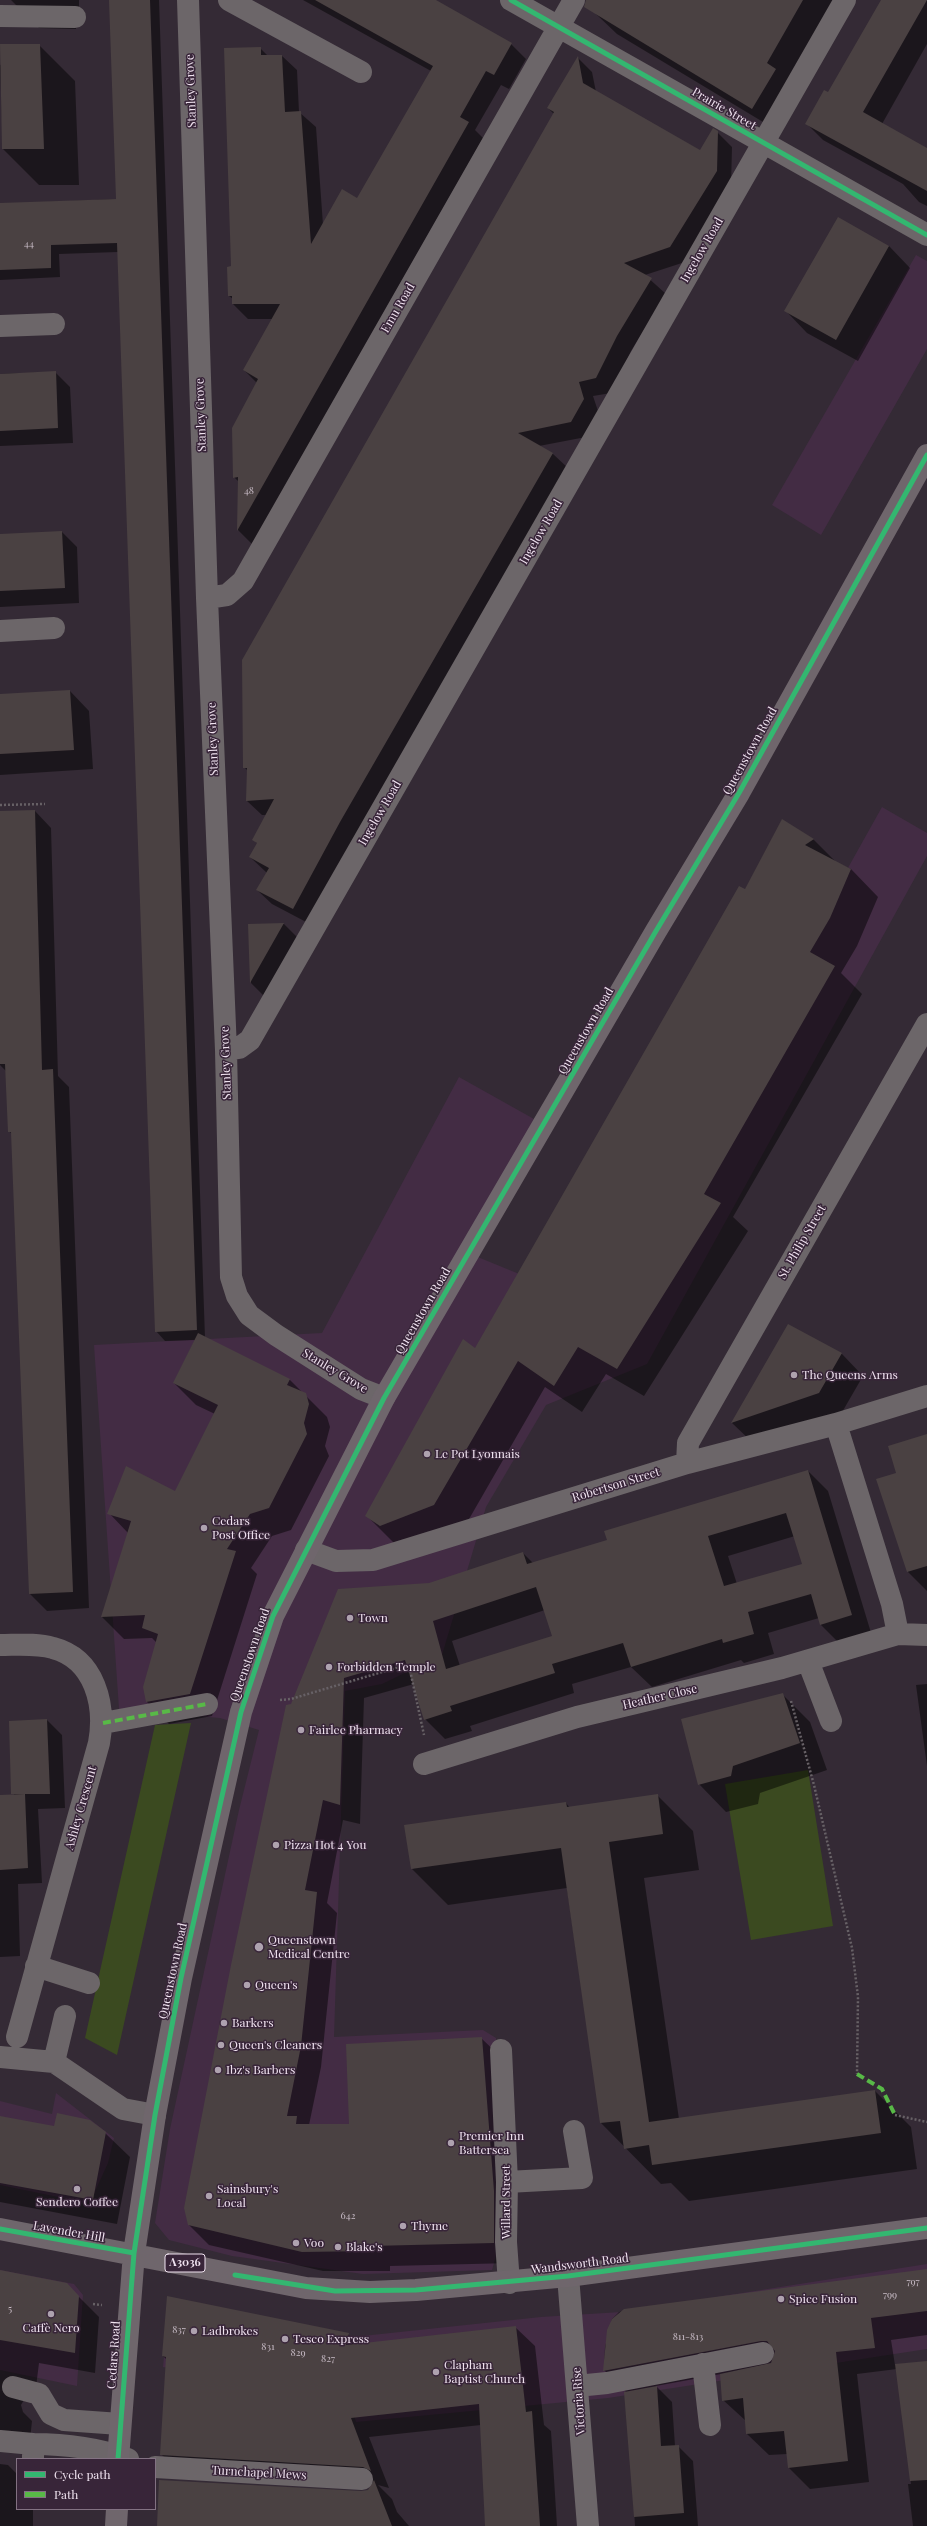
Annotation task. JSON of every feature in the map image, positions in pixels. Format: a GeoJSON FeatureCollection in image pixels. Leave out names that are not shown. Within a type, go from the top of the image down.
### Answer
{"type":"FeatureCollection","features":[{"type":"Feature","properties":{"kind":"main road","name":"Queenstown Road"},"geometry":{"type":"LineString","coordinates":[[134,2254],[155,2115],[181,1978],[241,1712],[273,1616],[384,1398],[652,938],[739,793],[927,455]]}},
{"type":"Feature","properties":{"kind":"main road","name":"Wandsworth Road"},"geometry":{"type":"LineString","coordinates":[[134,2254],[235,2275],[336,2291],[416,2290],[509,2283],[568,2276],[927,2228]]}},
{"type":"Feature","properties":{"kind":"main road","name":"Lavender Hill"},"geometry":{"type":"LineString","coordinates":[[0,2229],[134,2254]]}},
{"type":"Feature","properties":{"kind":"main road","name":"Cedars Road"},"geometry":{"type":"LineString","coordinates":[[121,2458],[120,2424],[134,2254]]}},
{"type":"Feature","properties":{"kind":"main road"},"geometry":{"type":"LineString","coordinates":[[116,2526],[117,2510]]}},
{"type":"Feature","properties":{"kind":"street","name":"Stanley Grove"},"geometry":{"type":"LineString","coordinates":[[188,0],[207,598],[226,1050],[231,1277],[237,1296],[249,1315],[276,1335],[361,1389],[384,1398]]}},
{"type":"Feature","properties":{"kind":"street"},"geometry":{"type":"LineString","coordinates":[[229,0],[361,72]]}},
{"type":"Feature","properties":{"kind":"street","name":"Prairie Street"},"geometry":{"type":"LineString","coordinates":[[511,0],[927,235]]}},
{"type":"Feature","properties":{"kind":"street","name":"Emu Road"},"geometry":{"type":"LineString","coordinates":[[207,598],[227,595],[243,580],[574,0]]}},
{"type":"Feature","properties":{"kind":"street","name":"Ingelow Road"},"geometry":{"type":"LineString","coordinates":[[226,1050],[239,1048],[250,1040],[764,144],[845,0]]}},
{"type":"Feature","properties":{"kind":"street"},"geometry":{"type":"LineString","coordinates":[[0,16],[74,17]]}},
{"type":"Feature","properties":{"kind":"street"},"geometry":{"type":"LineString","coordinates":[[0,326],[54,324]]}},
{"type":"Feature","properties":{"kind":"street"},"geometry":{"type":"LineString","coordinates":[[0,631],[54,628]]}},
{"type":"Feature","properties":{"kind":"street","name":"St. Philip Street"},"geometry":{"type":"LineString","coordinates":[[687,1463],[688,1443],[927,1024]]}},
{"type":"Feature","properties":{"kind":"street","name":"Robertson Street"},"geometry":{"type":"LineString","coordinates":[[306,1550],[336,1562],[373,1560],[687,1463],[836,1424],[927,1396]]}},
{"type":"Feature","properties":{"kind":"street"},"geometry":{"type":"LineString","coordinates":[[836,1424],[892,1604],[898,1634]]}},
{"type":"Feature","properties":{"kind":"street","name":"Heather Close"},"geometry":{"type":"LineString","coordinates":[[427,1762],[577,1717],[782,1668],[898,1634],[927,1635]]}},
{"type":"Feature","properties":{"kind":"street","name":"Ashley Crescent"},"geometry":{"type":"LineString","coordinates":[[0,1645],[52,1647],[69,1655],[84,1667],[94,1682],[103,1723],[99,1743],[16,2037]]}},
{"type":"Feature","properties":{"kind":"street"},"geometry":{"type":"LineString","coordinates":[[808,1661],[831,1721]]}},
{"type":"Feature","properties":{"kind":"street"},"geometry":{"type":"LineString","coordinates":[[103,1723],[206,1704]]}},
{"type":"Feature","properties":{"kind":"street"},"geometry":{"type":"LineString","coordinates":[[36,1966],[89,1983]]}},
{"type":"Feature","properties":{"kind":"street"},"geometry":{"type":"LineString","coordinates":[[54,2062],[65,2016]]}},
{"type":"Feature","properties":{"kind":"street","name":"Willard Street"},"geometry":{"type":"LineString","coordinates":[[501,2050],[507,2182],[506,2242],[509,2283]]}},
{"type":"Feature","properties":{"kind":"street"},"geometry":{"type":"LineString","coordinates":[[0,2057],[54,2062],[123,2109],[155,2115]]}},
{"type":"Feature","properties":{"kind":"street"},"geometry":{"type":"LineString","coordinates":[[507,2182],[582,2178],[574,2131]]}},
{"type":"Feature","properties":{"kind":"street","name":"Victoria Rise"},"geometry":{"type":"LineString","coordinates":[[568,2276],[588,2526]]}},
{"type":"Feature","properties":{"kind":"street"},"geometry":{"type":"LineString","coordinates":[[577,2386],[607,2383],[763,2353]]}},
{"type":"Feature","properties":{"kind":"street"},"geometry":{"type":"LineString","coordinates":[[703,2364],[710,2425]]}},
{"type":"Feature","properties":{"kind":"street"},"geometry":{"type":"LineString","coordinates":[[13,2387],[40,2394],[51,2414],[64,2420],[120,2424]]}},
{"type":"Feature","properties":{"kind":"street"},"geometry":{"type":"LineString","coordinates":[[0,2441],[33,2452],[83,2447],[121,2458]]}},
{"type":"Feature","properties":{"kind":"street","name":"Turnchapel Mews"},"geometry":{"type":"LineString","coordinates":[[156,2468],[362,2479]]}},
{"type":"Feature","properties":{"kind":"path"},"geometry":{"type":"LineString","coordinates":[[0,805],[45,804]]}},
{"type":"Feature","properties":{"kind":"path"},"geometry":{"type":"LineString","coordinates":[[280,1700],[291,1699],[398,1667],[410,1670],[427,1762]]}},
{"type":"Feature","properties":{"kind":"path"},"geometry":{"type":"LineString","coordinates":[[782,1668],[814,1785],[852,1948],[858,1997],[857,2074]]}},
{"type":"Feature","properties":{"kind":"path"},"geometry":{"type":"LineString","coordinates":[[895,2114],[927,2122]]}},
{"type":"Feature","properties":{"kind":"path"},"geometry":{"type":"LineString","coordinates":[[93,2304],[102,2305]]}},
{"type":"Feature","properties":{"kind":"shaded area"},"geometry":{"type":"Polygon","coordinates":[[[916,255],[927,261],[927,349],[821,535],[772,505],[916,255]]]}},
{"type":"Feature","properties":{"kind":"shaded area"},"geometry":{"type":"Polygon","coordinates":[[[882,807],[927,833],[927,856],[647,1364],[546,1405],[486,1507],[442,1655],[382,1684],[345,1691],[334,2037],[483,2030],[496,2038],[498,2249],[492,2270],[363,2274],[232,2256],[169,2240],[155,2223],[170,2129],[239,1810],[259,1730],[220,1718],[119,1709],[94,1345],[322,1333],[459,1077],[534,1119],[468,1253],[602,1308],[882,807]]]}},
{"type":"Feature","properties":{"kind":"shaded area"},"geometry":{"type":"Polygon","coordinates":[[[56,2093],[114,2138],[108,2163],[92,2198],[87,2203],[0,2185],[0,2101],[52,2114],[56,2093]]]}},
{"type":"Feature","properties":{"kind":"shaded area"},"geometry":{"type":"Polygon","coordinates":[[[927,2264],[927,2349],[608,2398],[356,2422],[348,2395],[219,2378],[163,2367],[169,2302],[353,2337],[541,2317],[621,2312],[927,2264]]]}},
{"type":"Feature","properties":{"kind":"shaded area"},"geometry":{"type":"Polygon","coordinates":[[[0,2270],[74,2284],[83,2295],[77,2386],[0,2370],[0,2270]]]}},
{"type":"Feature","properties":{"kind":"green space"},"geometry":{"type":"Polygon","coordinates":[[[191,1723],[117,2055],[85,2038],[155,1725],[191,1723]]]}},
{"type":"Feature","properties":{"kind":"green space"},"geometry":{"type":"Polygon","coordinates":[[[808,1770],[833,1926],[751,1940],[725,1784],[808,1770]]]}},
{"type":"Feature","properties":{"kind":"building"},"geometry":{"type":"Polygon","coordinates":[[[109,0],[150,0],[197,1330],[155,1332],[117,243],[51,245],[51,268],[0,270],[0,203],[116,199],[109,0]]]}},
{"type":"Feature","properties":{"kind":"building"},"geometry":{"type":"Polygon","coordinates":[[[315,0],[436,0],[512,43],[494,75],[486,71],[460,117],[469,122],[237,531],[238,477],[233,478],[232,428],[258,379],[243,370],[280,304],[232,304],[232,296],[228,296],[227,267],[231,266],[224,48],[261,47],[261,55],[282,55],[285,112],[301,111],[311,244],[342,189],[357,198],[433,66],[315,0]]]}},
{"type":"Feature","properties":{"kind":"building"},"geometry":{"type":"Polygon","coordinates":[[[586,0],[803,0],[767,63],[776,69],[752,109],[584,7],[586,0]]]}},
{"type":"Feature","properties":{"kind":"building"},"geometry":{"type":"Polygon","coordinates":[[[881,0],[927,0],[863,112],[927,148],[927,191],[805,124],[824,90],[828,92],[881,0]]]}},
{"type":"Feature","properties":{"kind":"building"},"geometry":{"type":"Polygon","coordinates":[[[0,44],[40,44],[44,149],[2,149],[0,44]]]}},
{"type":"Feature","properties":{"kind":"building"},"geometry":{"type":"Polygon","coordinates":[[[578,56],[583,83],[700,150],[713,128],[718,131],[717,171],[670,247],[624,263],[652,278],[617,336],[596,378],[579,382],[584,399],[571,422],[518,433],[553,453],[340,822],[293,909],[256,890],[269,868],[249,857],[257,843],[252,840],[274,799],[246,801],[247,768],[243,768],[242,660],[554,112],[547,108],[578,56]]]}},
{"type":"Feature","properties":{"kind":"building"},"geometry":{"type":"Polygon","coordinates":[[[838,217],[889,246],[836,340],[784,311],[838,217]]]}},
{"type":"Feature","properties":{"kind":"building"},"geometry":{"type":"Polygon","coordinates":[[[56,371],[58,428],[0,431],[0,374],[56,371]]]}},
{"type":"Feature","properties":{"kind":"building"},"geometry":{"type":"Polygon","coordinates":[[[62,531],[65,588],[0,591],[0,534],[62,531]]]}},
{"type":"Feature","properties":{"kind":"building"},"geometry":{"type":"Polygon","coordinates":[[[70,690],[74,750],[0,754],[0,694],[70,690]]]}},
{"type":"Feature","properties":{"kind":"building"},"geometry":{"type":"Polygon","coordinates":[[[35,810],[42,1070],[53,1069],[73,1592],[29,1594],[11,1132],[8,1132],[5,1064],[0,1064],[0,811],[35,810]]]}},
{"type":"Feature","properties":{"kind":"building"},"geometry":{"type":"Polygon","coordinates":[[[782,819],[814,839],[805,845],[851,869],[830,918],[810,952],[835,966],[704,1194],[721,1203],[617,1369],[578,1347],[554,1386],[518,1361],[434,1505],[380,1526],[365,1516],[463,1339],[475,1348],[739,886],[745,889],[782,819]]]}},
{"type":"Feature","properties":{"kind":"building"},"geometry":{"type":"Polygon","coordinates":[[[284,923],[250,983],[248,924],[284,923]]]}},
{"type":"Feature","properties":{"kind":"building"},"geometry":{"type":"Polygon","coordinates":[[[788,1324],[842,1353],[819,1393],[731,1423],[788,1324]]]}},
{"type":"Feature","properties":{"kind":"building"},"geometry":{"type":"Polygon","coordinates":[[[198,1333],[290,1379],[287,1385],[306,1393],[309,1404],[304,1423],[307,1434],[269,1508],[250,1514],[227,1549],[236,1551],[190,1694],[146,1702],[143,1687],[158,1634],[142,1628],[145,1615],[101,1617],[131,1521],[107,1514],[126,1466],[175,1491],[218,1405],[173,1383],[198,1333]]]}},
{"type":"Feature","properties":{"kind":"building"},"geometry":{"type":"Polygon","coordinates":[[[927,1434],[927,1566],[907,1572],[876,1479],[896,1473],[888,1446],[927,1434]]]}},
{"type":"Feature","properties":{"kind":"building"},"geometry":{"type":"Polygon","coordinates":[[[808,1470],[852,1615],[820,1625],[811,1594],[748,1612],[754,1634],[723,1643],[722,1639],[631,1667],[623,1643],[552,1664],[555,1673],[450,1706],[452,1711],[424,1720],[405,1660],[344,1678],[340,1805],[323,1800],[305,1890],[317,1892],[301,2046],[287,2116],[297,2116],[296,2124],[349,2124],[346,2044],[482,2037],[494,2191],[494,2243],[371,2246],[371,2251],[302,2252],[188,2225],[184,2208],[231,1965],[286,1705],[291,1704],[338,1589],[429,1583],[523,1552],[527,1564],[607,1540],[604,1531],[808,1470]],[[786,1513],[708,1536],[724,1586],[802,1564],[786,1513]],[[536,1587],[433,1621],[446,1669],[552,1636],[536,1587]]]}},
{"type":"Feature","properties":{"kind":"building"},"geometry":{"type":"Polygon","coordinates":[[[783,1693],[800,1743],[733,1766],[731,1776],[698,1785],[681,1719],[783,1693]]]}},
{"type":"Feature","properties":{"kind":"building"},"geometry":{"type":"Polygon","coordinates":[[[47,1719],[50,1794],[11,1794],[9,1721],[47,1719]]]}},
{"type":"Feature","properties":{"kind":"building"},"geometry":{"type":"Polygon","coordinates":[[[25,1794],[28,1868],[0,1870],[0,1795],[25,1794]]]}},
{"type":"Feature","properties":{"kind":"building"},"geometry":{"type":"Polygon","coordinates":[[[658,1794],[663,1834],[609,1842],[649,2122],[875,2090],[881,2133],[652,2165],[649,2145],[624,2149],[620,2121],[600,2123],[561,1848],[411,1869],[404,1825],[566,1802],[567,1807],[658,1794]]]}},
{"type":"Feature","properties":{"kind":"building"},"geometry":{"type":"Polygon","coordinates":[[[57,2113],[90,2120],[106,2132],[93,2200],[0,2183],[0,2116],[54,2126],[57,2113]]]}},
{"type":"Feature","properties":{"kind":"building"},"geometry":{"type":"Polygon","coordinates":[[[927,2269],[927,2311],[871,2318],[875,2348],[836,2352],[848,2461],[788,2468],[784,2431],[746,2434],[743,2398],[722,2401],[720,2374],[771,2363],[775,2351],[767,2341],[603,2371],[607,2330],[612,2319],[624,2309],[927,2269]]]}},
{"type":"Feature","properties":{"kind":"building"},"geometry":{"type":"Polygon","coordinates":[[[0,2270],[67,2283],[79,2296],[75,2353],[0,2340],[0,2270]]]}},
{"type":"Feature","properties":{"kind":"building"},"geometry":{"type":"Polygon","coordinates":[[[167,2296],[349,2333],[346,2345],[516,2326],[526,2412],[532,2411],[540,2526],[485,2526],[479,2404],[351,2418],[371,2471],[363,2467],[160,2455],[166,2357],[162,2356],[167,2296]]]}},
{"type":"Feature","properties":{"kind":"building"},"geometry":{"type":"Polygon","coordinates":[[[927,2361],[927,2480],[910,2481],[895,2364],[927,2361]]]}},
{"type":"Feature","properties":{"kind":"building"},"geometry":{"type":"Polygon","coordinates":[[[657,2386],[661,2446],[679,2445],[684,2513],[634,2517],[624,2392],[657,2386]]]}},
{"type":"Feature","properties":{"kind":"building"},"geometry":{"type":"Polygon","coordinates":[[[159,2480],[361,2491],[368,2490],[374,2480],[392,2526],[157,2526],[159,2480]]]}},
{"type":"Feature","properties":{"kind":"marked path"},"geometry":{"type":"LineString","coordinates":[[103,1723],[207,1704]]}},
{"type":"Feature","properties":{"kind":"marked path"},"geometry":{"type":"LineString","coordinates":[[857,2074],[882,2089],[895,2115]]}},
{"type":"Feature","properties":{"kind":"cycle path"},"geometry":{"type":"LineString","coordinates":[[511,0],[927,235]]}},
{"type":"Feature","properties":{"kind":"cycle path"},"geometry":{"type":"LineString","coordinates":[[118,2458],[134,2253],[155,2115],[181,1978],[241,1712],[273,1616],[384,1398],[656,931],[739,793],[927,455]]}},
{"type":"Feature","properties":{"kind":"cycle path"},"geometry":{"type":"LineString","coordinates":[[235,2275],[335,2291],[416,2290],[568,2276],[927,2228]]}},
{"type":"Feature","properties":{"kind":"cycle path"},"geometry":{"type":"LineString","coordinates":[[0,2229],[134,2253]]}},
{"type":"Feature","properties":{"kind":"place","name":"The Queens Arms"},"geometry":{"type":"Point","coordinates":[794,1375]}},
{"type":"Feature","properties":{"kind":"place","name":"Le Pot Lyonnais"},"geometry":{"type":"Point","coordinates":[427,1454]}},
{"type":"Feature","properties":{"kind":"place","name":"Cedars Post Office"},"geometry":{"type":"Point","coordinates":[204,1528]}},
{"type":"Feature","properties":{"kind":"place","name":"Town"},"geometry":{"type":"Point","coordinates":[350,1618]}},
{"type":"Feature","properties":{"kind":"place","name":"Forbidden Temple"},"geometry":{"type":"Point","coordinates":[329,1667]}},
{"type":"Feature","properties":{"kind":"place","name":"Fairlee Pharmacy"},"geometry":{"type":"Point","coordinates":[301,1730]}},
{"type":"Feature","properties":{"kind":"place","name":"Pizza Hot 4 You"},"geometry":{"type":"Point","coordinates":[276,1845]}},
{"type":"Feature","properties":{"kind":"place","name":"Queenstown Medical Centre"},"geometry":{"type":"Point","coordinates":[259,1947]}},
{"type":"Feature","properties":{"kind":"place","name":"Queen's"},"geometry":{"type":"Point","coordinates":[247,1985]}},
{"type":"Feature","properties":{"kind":"place","name":"Barkers"},"geometry":{"type":"Point","coordinates":[224,2023]}},
{"type":"Feature","properties":{"kind":"place","name":"Queen's Cleaners"},"geometry":{"type":"Point","coordinates":[221,2045]}},
{"type":"Feature","properties":{"kind":"place","name":"Ibz's Barbers"},"geometry":{"type":"Point","coordinates":[218,2070]}},
{"type":"Feature","properties":{"kind":"place","name":"Premier Inn Battersea"},"geometry":{"type":"Point","coordinates":[451,2143]}},
{"type":"Feature","properties":{"kind":"place","name":"Sendero Coffee"},"geometry":{"type":"Point","coordinates":[77,2189]}},
{"type":"Feature","properties":{"kind":"place","name":"Sainsbury's Local"},"geometry":{"type":"Point","coordinates":[209,2196]}},
{"type":"Feature","properties":{"kind":"place","name":"Thyme"},"geometry":{"type":"Point","coordinates":[403,2226]}},
{"type":"Feature","properties":{"kind":"place","name":"Voo"},"geometry":{"type":"Point","coordinates":[296,2243]}},
{"type":"Feature","properties":{"kind":"place","name":"Blake's"},"geometry":{"type":"Point","coordinates":[338,2247]}},
{"type":"Feature","properties":{"kind":"place","name":"Spice Fusion"},"geometry":{"type":"Point","coordinates":[781,2299]}},
{"type":"Feature","properties":{"kind":"place","name":"Caffè Nero"},"geometry":{"type":"Point","coordinates":[51,2314]}},
{"type":"Feature","properties":{"kind":"place","name":"Ladbrokes"},"geometry":{"type":"Point","coordinates":[194,2331]}},
{"type":"Feature","properties":{"kind":"place","name":"Tesco Express"},"geometry":{"type":"Point","coordinates":[285,2339]}},
{"type":"Feature","properties":{"kind":"place","name":"Clapham Baptist Church"},"geometry":{"type":"Point","coordinates":[436,2372]}}]}
